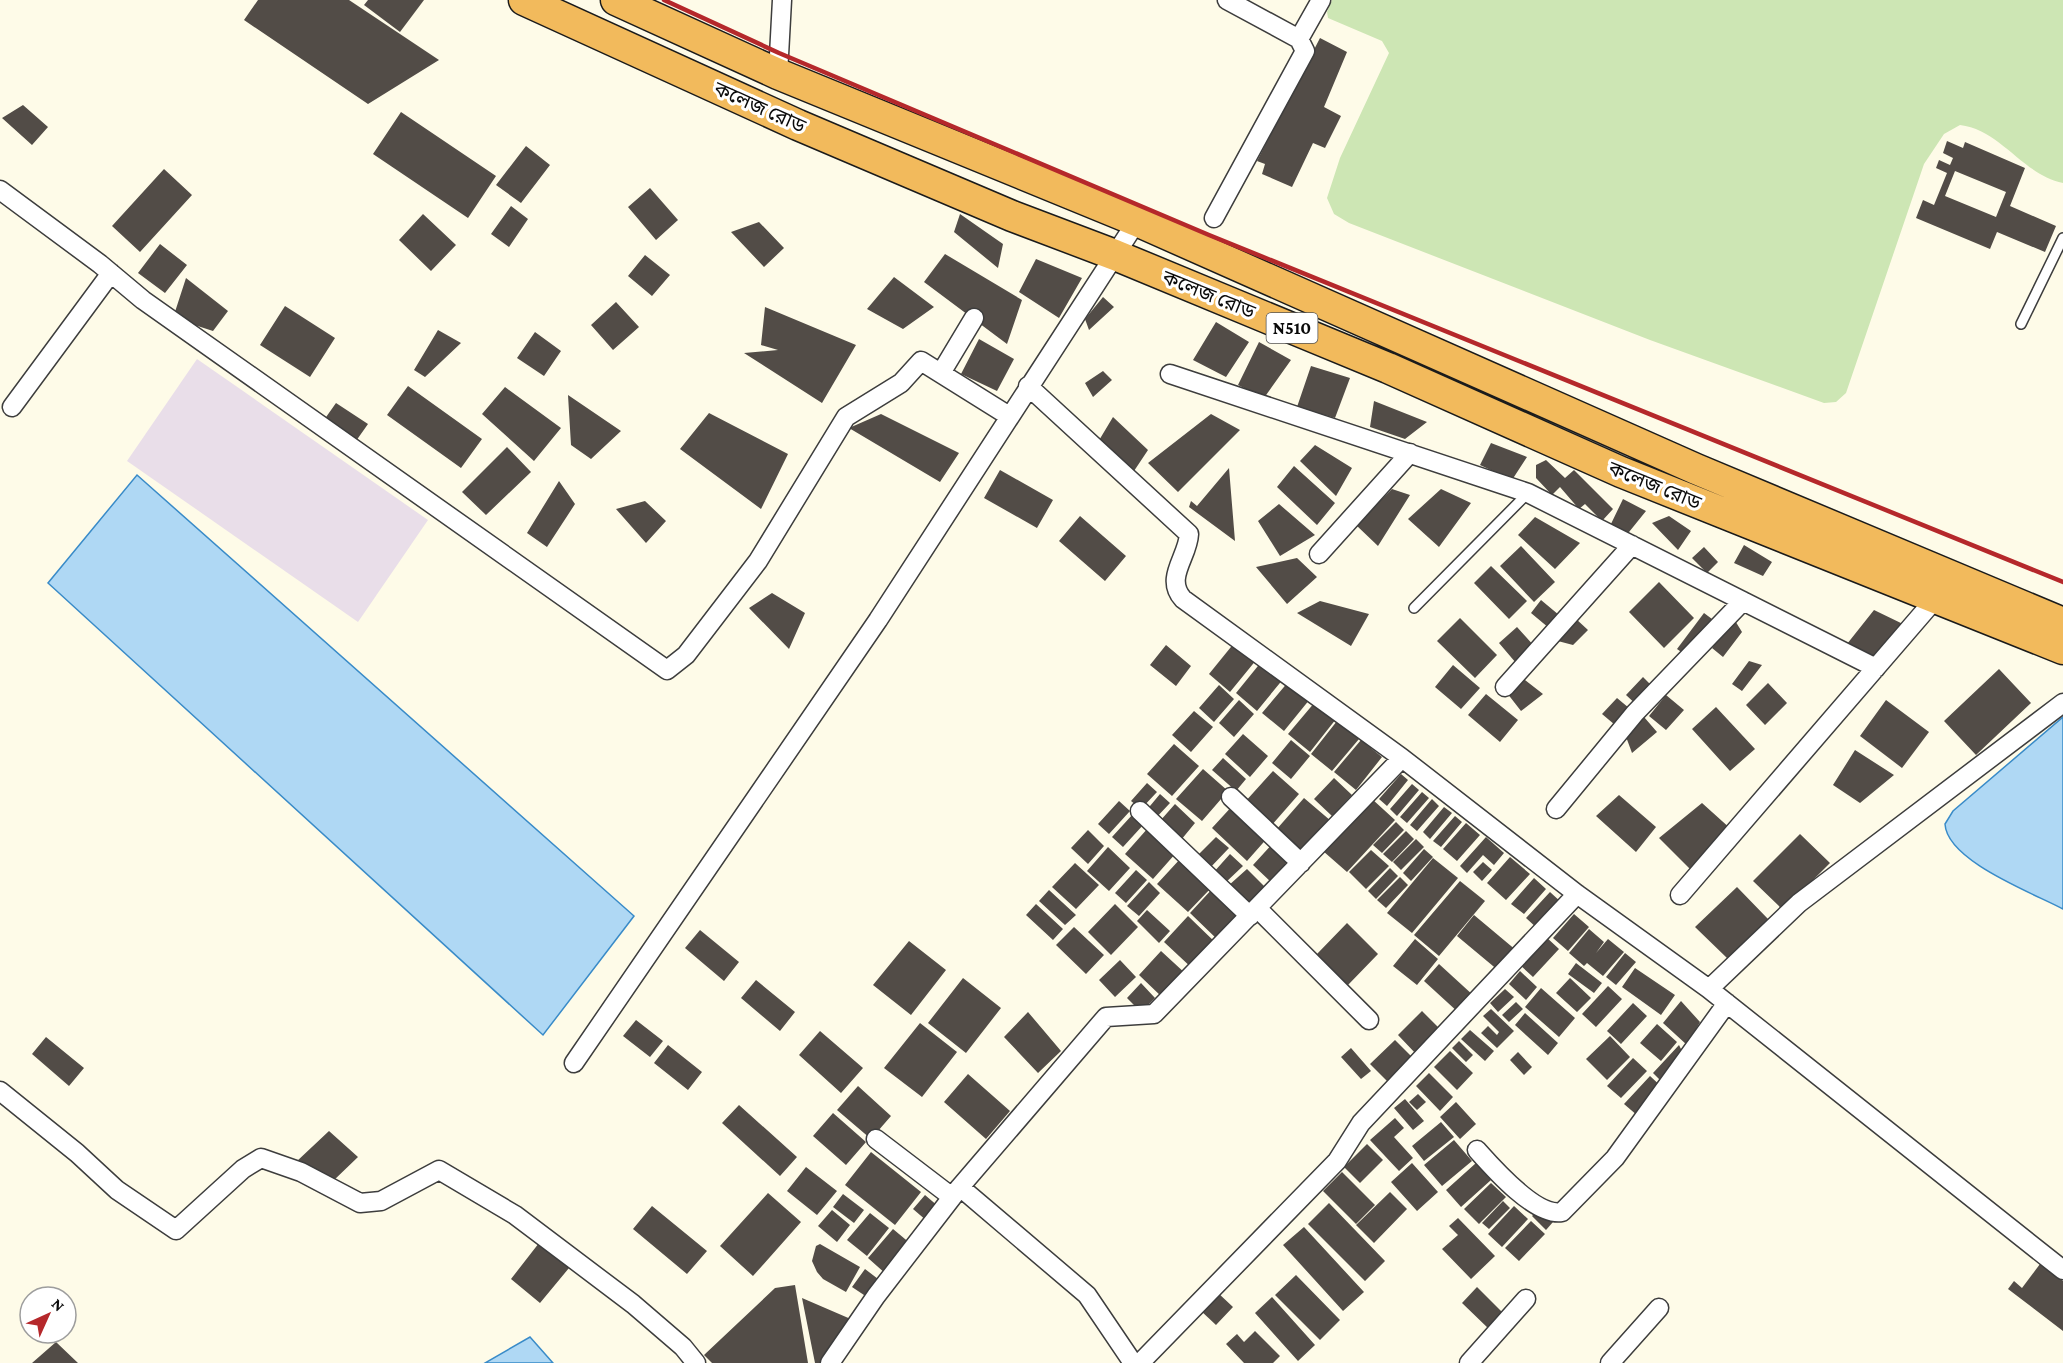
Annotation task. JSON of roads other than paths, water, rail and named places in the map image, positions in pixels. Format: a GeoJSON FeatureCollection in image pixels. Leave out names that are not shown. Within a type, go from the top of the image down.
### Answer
{"type":"FeatureCollection","features":[{"type":"Feature","properties":{"kind":"highway","name":"কলেজ রোড"},"geometry":{"type":"LineString","coordinates":[[524,0],[798,124],[1012,216],[1115,255],[1388,368],[1621,472],[2063,649]]}},
{"type":"Feature","properties":{"kind":"highway","name":"কলেজ রোড"},"geometry":{"type":"LineString","coordinates":[[616,0],[778,74],[1137,221],[1696,469],[2063,623]]}},
{"type":"Feature","properties":{"kind":"street"},"geometry":{"type":"LineString","coordinates":[[778,74],[782,0]]}},
{"type":"Feature","properties":{"kind":"street"},"geometry":{"type":"LineString","coordinates":[[1214,218],[1305,51],[1299,39],[1227,0]]}},
{"type":"Feature","properties":{"kind":"street"},"geometry":{"type":"LineString","coordinates":[[1299,39],[1321,0]]}},
{"type":"Feature","properties":{"kind":"street"},"geometry":{"type":"LineString","coordinates":[[0,190],[111,273],[143,300],[667,670],[686,655],[758,561],[846,417],[900,383],[921,361],[1009,416]]}},
{"type":"Feature","properties":{"kind":"street"},"geometry":{"type":"LineString","coordinates":[[574,1063],[878,620],[1137,221]]}},
{"type":"Feature","properties":{"kind":"street"},"geometry":{"type":"LineString","coordinates":[[12,407],[111,273]]}},
{"type":"Feature","properties":{"kind":"street"},"geometry":{"type":"LineString","coordinates":[[940,373],[974,318]]}},
{"type":"Feature","properties":{"kind":"street"},"geometry":{"type":"LineString","coordinates":[[1170,374],[1528,493],[1876,668]]}},
{"type":"Feature","properties":{"kind":"street"},"geometry":{"type":"LineString","coordinates":[[1028,386],[1189,534],[1174,581],[1177,592],[1183,598],[1402,758],[1577,894],[1709,989],[2063,1270]]}},
{"type":"Feature","properties":{"kind":"street"},"geometry":{"type":"LineString","coordinates":[[1319,554],[1410,453]]}},
{"type":"Feature","properties":{"kind":"street"},"geometry":{"type":"LineString","coordinates":[[1505,687],[1632,545]]}},
{"type":"Feature","properties":{"kind":"street"},"geometry":{"type":"LineString","coordinates":[[1680,895],[1936,598]]}},
{"type":"Feature","properties":{"kind":"street"},"geometry":{"type":"LineString","coordinates":[[1556,809],[1635,714],[1743,601]]}},
{"type":"Feature","properties":{"kind":"street"},"geometry":{"type":"LineString","coordinates":[[1709,989],[1799,903],[2063,703]]}},
{"type":"Feature","properties":{"kind":"street"},"geometry":{"type":"LineString","coordinates":[[830,1363],[876,1296],[956,1192],[1106,1017],[1154,1014],[1402,758]]}},
{"type":"Feature","properties":{"kind":"street"},"geometry":{"type":"LineString","coordinates":[[1231,797],[1301,863]]}},
{"type":"Feature","properties":{"kind":"street"},"geometry":{"type":"LineString","coordinates":[[1140,811],[1254,912],[1369,1020]]}},
{"type":"Feature","properties":{"kind":"street"},"geometry":{"type":"LineString","coordinates":[[1140,1363],[1337,1161],[1360,1123],[1577,894]]}},
{"type":"Feature","properties":{"kind":"street"},"geometry":{"type":"LineString","coordinates":[[1477,1150],[1504,1181],[1547,1210],[1562,1212],[1615,1158],[1727,1003]]}},
{"type":"Feature","properties":{"kind":"street"},"geometry":{"type":"LineString","coordinates":[[0,1091],[117,1190],[177,1230],[243,1169],[261,1158],[301,1172],[360,1203],[381,1201],[439,1170],[514,1215],[542,1235],[633,1304],[683,1347],[696,1363]]}},
{"type":"Feature","properties":{"kind":"street"},"geometry":{"type":"LineString","coordinates":[[876,1139],[956,1192],[1087,1295],[1133,1363]]}},
{"type":"Feature","properties":{"kind":"street"},"geometry":{"type":"LineString","coordinates":[[1469,1363],[1526,1299]]}},
{"type":"Feature","properties":{"kind":"street"},"geometry":{"type":"LineString","coordinates":[[1610,1363],[1659,1308]]}},
{"type":"Feature","properties":{"kind":"lane"},"geometry":{"type":"LineString","coordinates":[[2021,324],[2063,238]]}},
{"type":"Feature","properties":{"kind":"lane"},"geometry":{"type":"LineString","coordinates":[[1414,608],[1528,493]]}},
{"type":"Feature","properties":{"kind":"water"},"geometry":{"type":"Polygon","coordinates":[[[137,475],[634,916],[543,1035],[48,583],[137,475]]]}},
{"type":"Feature","properties":{"kind":"water"},"geometry":{"type":"Polygon","coordinates":[[[2063,717],[2063,909],[2013,885],[1975,863],[1949,838],[1945,824],[1953,811],[2063,717]]]}},
{"type":"Feature","properties":{"kind":"water"},"geometry":{"type":"Polygon","coordinates":[[[530,1337],[553,1363],[485,1363],[530,1337]]]}},
{"type":"Feature","properties":{"kind":"railway"},"geometry":{"type":"LineString","coordinates":[[664,0],[779,53],[1209,235],[2063,582]]}}]}
